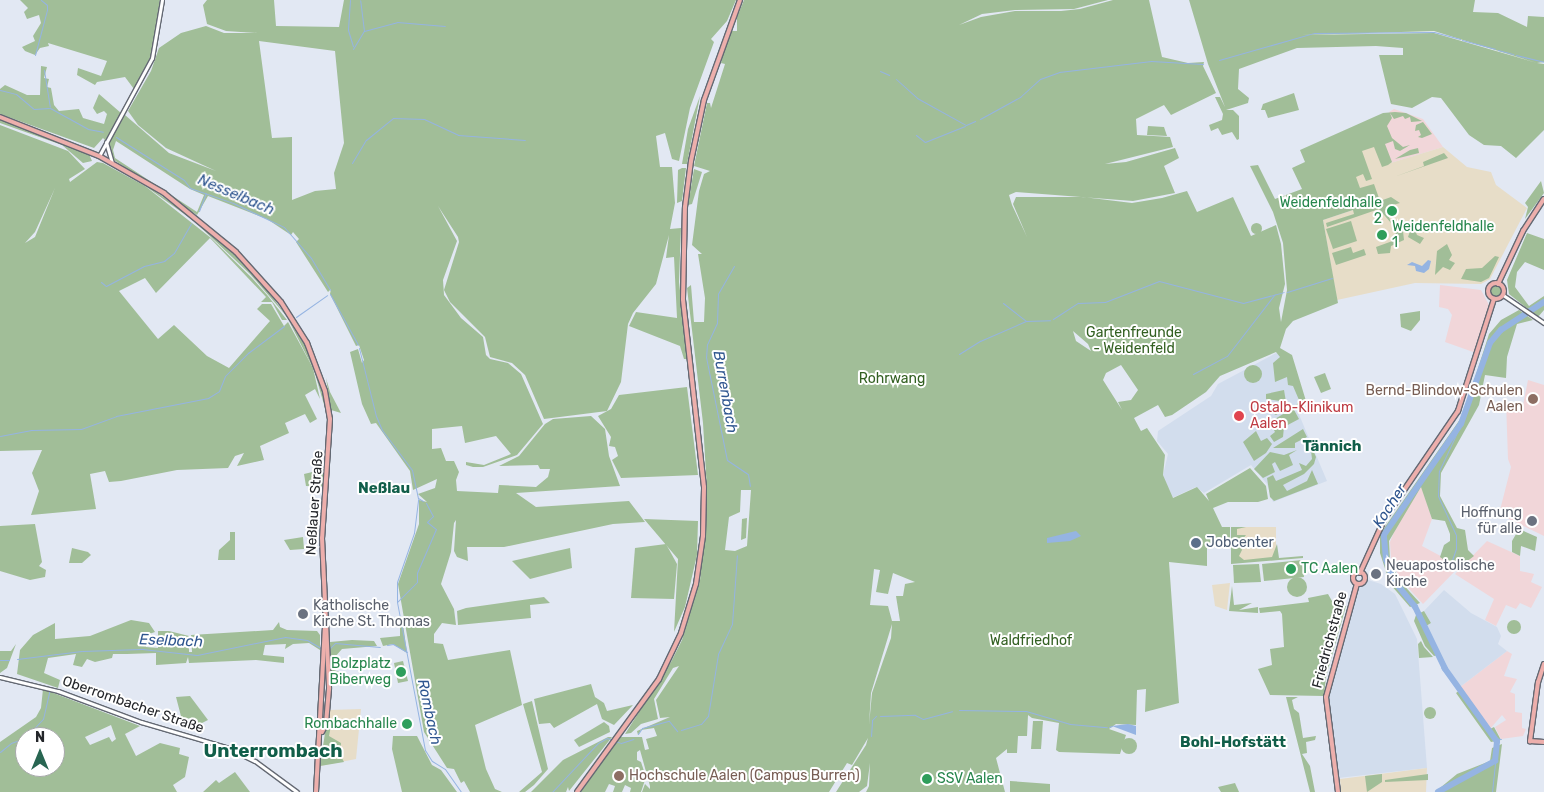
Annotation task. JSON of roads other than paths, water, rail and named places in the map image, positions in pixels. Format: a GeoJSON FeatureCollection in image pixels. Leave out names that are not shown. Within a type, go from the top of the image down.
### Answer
{"type":"FeatureCollection","features":[{"type":"Feature","properties":{"kind":"main road"},"geometry":{"type":"LineString","coordinates":[[578,792],[652,690],[676,645],[690,609],[701,560],[704,474],[682,279],[689,172],[709,84],[740,0]]}},
{"type":"Feature","properties":{"kind":"main road","name":"Neßlauer Straße"},"geometry":{"type":"LineString","coordinates":[[0,117],[99,156],[164,193],[198,218],[236,252],[269,287],[307,343],[318,366],[329,412],[330,449],[322,538],[325,626],[330,688],[326,724],[322,732],[316,792]]}},
{"type":"Feature","properties":{"kind":"main road"},"geometry":{"type":"LineString","coordinates":[[1498,284],[1523,231],[1544,199]]}},
{"type":"Feature","properties":{"kind":"main road"},"geometry":{"type":"LineString","coordinates":[[1493,284],[1498,284],[1503,288],[1503,295],[1494,299],[1488,290],[1493,284]]}},
{"type":"Feature","properties":{"kind":"main road","name":"Friedrichstraße"},"geometry":{"type":"LineString","coordinates":[[1338,792],[1326,697],[1357,584],[1353,577],[1360,572],[1385,518],[1458,411],[1494,299]]}},
{"type":"Feature","properties":{"kind":"main road","name":"Friedrichstraße"},"geometry":{"type":"LineString","coordinates":[[1357,584],[1365,580],[1360,572]]}},
{"type":"Feature","properties":{"kind":"main road"},"geometry":{"type":"LineString","coordinates":[[1544,664],[1538,682],[1530,741],[1544,742]]}},
{"type":"Feature","properties":{"kind":"street"},"geometry":{"type":"LineString","coordinates":[[99,156],[146,72],[156,46],[162,0]]}},
{"type":"Feature","properties":{"kind":"street"},"geometry":{"type":"LineString","coordinates":[[106,141],[112,163]]}},
{"type":"Feature","properties":{"kind":"street"},"geometry":{"type":"LineString","coordinates":[[1503,295],[1544,323]]}},
{"type":"Feature","properties":{"kind":"street","name":"Oberrombacher Straße"},"geometry":{"type":"LineString","coordinates":[[0,677],[58,691],[141,722],[226,747],[255,761],[297,792]]}},
{"type":"Feature","properties":{"kind":"water"},"geometry":{"type":"Polygon","coordinates":[[[1428,260],[1431,261],[1429,269],[1424,273],[1416,271],[1415,266],[1407,265],[1412,262],[1422,266],[1428,260]]]}},
{"type":"Feature","properties":{"kind":"water"},"geometry":{"type":"Polygon","coordinates":[[[1076,531],[1081,536],[1070,541],[1047,543],[1047,538],[1076,531]]]}},
{"type":"Feature","properties":{"kind":"water"},"geometry":{"type":"Polygon","coordinates":[[[1128,724],[1136,726],[1136,735],[1112,726],[1128,724]]]}},
{"type":"Feature","properties":{"kind":"waterway"},"geometry":{"type":"LineString","coordinates":[[35,55],[47,10],[47,5],[41,0]]}},
{"type":"Feature","properties":{"kind":"waterway"},"geometry":{"type":"LineString","coordinates":[[350,0],[348,30],[353,46]]}},
{"type":"Feature","properties":{"kind":"waterway"},"geometry":{"type":"LineString","coordinates":[[353,49],[364,31],[360,0]]}},
{"type":"Feature","properties":{"kind":"waterway"},"geometry":{"type":"LineString","coordinates":[[364,31],[397,22],[445,26]]}},
{"type":"Feature","properties":{"kind":"waterway"},"geometry":{"type":"LineString","coordinates":[[1219,60],[1314,33],[1434,32],[1460,39]]}},
{"type":"Feature","properties":{"kind":"waterway"},"geometry":{"type":"LineString","coordinates":[[1462,40],[1495,49]]}},
{"type":"Feature","properties":{"kind":"waterway"},"geometry":{"type":"LineString","coordinates":[[1498,50],[1513,54]]}},
{"type":"Feature","properties":{"kind":"waterway"},"geometry":{"type":"LineString","coordinates":[[1516,55],[1544,62]]}},
{"type":"Feature","properties":{"kind":"waterway"},"geometry":{"type":"LineString","coordinates":[[980,119],[1020,97],[1040,79],[1059,72],[1151,61],[1203,64]]}},
{"type":"Feature","properties":{"kind":"waterway"},"geometry":{"type":"LineString","coordinates":[[44,70],[50,107]]}},
{"type":"Feature","properties":{"kind":"waterway"},"geometry":{"type":"LineString","coordinates":[[880,71],[889,75]]}},
{"type":"Feature","properties":{"kind":"waterway"},"geometry":{"type":"LineString","coordinates":[[896,79],[917,98],[966,125],[975,121]]}},
{"type":"Feature","properties":{"kind":"waterway"},"geometry":{"type":"LineString","coordinates":[[0,90],[16,94],[34,109],[49,108]]}},
{"type":"Feature","properties":{"kind":"waterway","name":"Nesselbach"},"geometry":{"type":"LineString","coordinates":[[50,108],[88,129],[103,132]]}},
{"type":"Feature","properties":{"kind":"waterway"},"geometry":{"type":"LineString","coordinates":[[352,163],[366,140],[393,118],[424,119],[458,135],[525,140]]}},
{"type":"Feature","properties":{"kind":"waterway"},"geometry":{"type":"LineString","coordinates":[[916,135],[925,142],[965,126]]}},
{"type":"Feature","properties":{"kind":"waterway","name":"Nesselbach"},"geometry":{"type":"LineString","coordinates":[[116,137],[184,180],[190,188],[233,203],[284,227],[311,258],[330,290]]}},
{"type":"Feature","properties":{"kind":"waterway"},"geometry":{"type":"LineString","coordinates":[[199,211],[206,193]]}},
{"type":"Feature","properties":{"kind":"waterway"},"geometry":{"type":"LineString","coordinates":[[101,282],[106,286],[144,266],[164,261],[174,253],[191,224]]}},
{"type":"Feature","properties":{"kind":"waterway","name":"Burrenbach"},"geometry":{"type":"LineString","coordinates":[[734,266],[718,294],[717,323],[707,344],[706,357],[727,460],[748,474],[750,486]]}},
{"type":"Feature","properties":{"kind":"waterway"},"geometry":{"type":"LineString","coordinates":[[1287,292],[1332,278]]}},
{"type":"Feature","properties":{"kind":"waterway"},"geometry":{"type":"LineString","coordinates":[[1053,319],[1078,303],[1105,302],[1159,281],[1243,303],[1284,292]]}},
{"type":"Feature","properties":{"kind":"waterway","name":"Nesselbach"},"geometry":{"type":"LineString","coordinates":[[330,294],[358,345]]}},
{"type":"Feature","properties":{"kind":"waterway"},"geometry":{"type":"LineString","coordinates":[[1193,374],[1227,356],[1275,294]]}},
{"type":"Feature","properties":{"kind":"waterway"},"geometry":{"type":"LineString","coordinates":[[296,317],[327,295]]}},
{"type":"Feature","properties":{"kind":"waterway","name":"Kocher"},"geometry":{"type":"LineString","coordinates":[[1438,792],[1495,761],[1497,742],[1445,669],[1415,607],[1393,580],[1386,560],[1384,535],[1461,424],[1490,343],[1501,330],[1544,302]]}},
{"type":"Feature","properties":{"kind":"waterway"},"geometry":{"type":"LineString","coordinates":[[1003,303],[1026,321]]}},
{"type":"Feature","properties":{"kind":"waterway"},"geometry":{"type":"LineString","coordinates":[[959,354],[980,341],[1026,321],[1050,320]]}},
{"type":"Feature","properties":{"kind":"waterway"},"geometry":{"type":"LineString","coordinates":[[0,436],[31,430],[81,429],[116,416],[208,398],[219,391],[225,376],[248,353],[284,326]]}},
{"type":"Feature","properties":{"kind":"waterway","name":"Nesselbach"},"geometry":{"type":"LineString","coordinates":[[359,348],[376,416],[382,430],[412,470],[418,498],[423,501]]}},
{"type":"Feature","properties":{"kind":"waterway"},"geometry":{"type":"LineString","coordinates":[[1450,566],[1456,549],[1456,535],[1438,496],[1439,471],[1461,424]]}},
{"type":"Feature","properties":{"kind":"waterway"},"geometry":{"type":"LineString","coordinates":[[397,602],[397,582],[414,533],[418,499]]}},
{"type":"Feature","properties":{"kind":"waterway","name":"Nesselbach"},"geometry":{"type":"LineString","coordinates":[[426,503],[433,516],[427,522],[436,529],[417,573],[417,582],[397,602],[425,750],[432,761],[445,769],[461,792]]}},
{"type":"Feature","properties":{"kind":"waterway","name":"Burrenbach"},"geometry":{"type":"LineString","coordinates":[[681,730],[701,724],[708,716],[718,654],[732,624],[737,555]]}},
{"type":"Feature","properties":{"kind":"waterway","name":"Eselbach"},"geometry":{"type":"LineString","coordinates":[[17,659],[82,651],[142,649],[197,655],[285,637],[307,640],[321,648]]}},
{"type":"Feature","properties":{"kind":"waterway","name":"Eselbach"},"geometry":{"type":"LineString","coordinates":[[330,648],[335,643],[380,647]]}},
{"type":"Feature","properties":{"kind":"waterway","name":"Eselbach"},"geometry":{"type":"LineString","coordinates":[[387,645],[393,644],[407,652]]}},
{"type":"Feature","properties":{"kind":"waterway","name":"Eselbach"},"geometry":{"type":"LineString","coordinates":[[0,660],[9,660]]}},
{"type":"Feature","properties":{"kind":"waterway"},"geometry":{"type":"LineString","coordinates":[[35,727],[43,719],[49,692]]}},
{"type":"Feature","properties":{"kind":"waterway"},"geometry":{"type":"LineString","coordinates":[[959,710],[1026,711],[1070,724],[1107,727]]}},
{"type":"Feature","properties":{"kind":"waterway"},"geometry":{"type":"LineString","coordinates":[[880,716],[915,715],[923,719],[952,711]]}},
{"type":"Feature","properties":{"kind":"waterway"},"geometry":{"type":"LineString","coordinates":[[871,736],[872,720],[876,716]]}},
{"type":"Feature","properties":{"kind":"waterway","name":"Burrenbach"},"geometry":{"type":"LineString","coordinates":[[638,734],[642,728],[669,721],[677,731]]}},
{"type":"Feature","properties":{"kind":"waterway","name":"Burrenbach"},"geometry":{"type":"LineString","coordinates":[[552,792],[598,743],[607,738],[621,743],[633,739]]}},
{"type":"Feature","properties":{"kind":"waterway","name":"Kocher"},"geometry":{"type":"LineString","coordinates":[[1493,738],[1501,739]]}},
{"type":"Feature","properties":{"kind":"waterway"},"geometry":{"type":"LineString","coordinates":[[0,752],[15,742]]}},
{"type":"Feature","properties":{"kind":"waterway"},"geometry":{"type":"LineString","coordinates":[[1492,792],[1495,761]]}},
{"type":"Feature","properties":{"kind":"place","name":"Weidenfeldhalle 2"},"geometry":{"type":"Point","coordinates":[1392,211]}},
{"type":"Feature","properties":{"kind":"place","name":"Weidenfeldhalle 1"},"geometry":{"type":"Point","coordinates":[1382,235]}},
{"type":"Feature","properties":{"kind":"place","name":"Bernd-Blindow-Schulen Aalen"},"geometry":{"type":"Point","coordinates":[1533,399]}},
{"type":"Feature","properties":{"kind":"place","name":"Ostalb-Klinikum Aalen"},"geometry":{"type":"Point","coordinates":[1239,416]}},
{"type":"Feature","properties":{"kind":"place","name":"Hoffnung für alle"},"geometry":{"type":"Point","coordinates":[1532,521]}},
{"type":"Feature","properties":{"kind":"place","name":"Jobcenter"},"geometry":{"type":"Point","coordinates":[1196,543]}},
{"type":"Feature","properties":{"kind":"place","name":"TC Aalen"},"geometry":{"type":"Point","coordinates":[1291,569]}},
{"type":"Feature","properties":{"kind":"place","name":"Neuapostolische Kirche"},"geometry":{"type":"Point","coordinates":[1376,574]}},
{"type":"Feature","properties":{"kind":"place","name":"Katholische Kirche St. Thomas"},"geometry":{"type":"Point","coordinates":[303,614]}},
{"type":"Feature","properties":{"kind":"place","name":"Bolzplatz Biberweg"},"geometry":{"type":"Point","coordinates":[401,672]}},
{"type":"Feature","properties":{"kind":"place","name":"Rombachhalle"},"geometry":{"type":"Point","coordinates":[407,724]}},
{"type":"Feature","properties":{"kind":"place","name":"Hochschule Aalen (Campus Burren)"},"geometry":{"type":"Point","coordinates":[619,776]}},
{"type":"Feature","properties":{"kind":"place","name":"SSV Aalen"},"geometry":{"type":"Point","coordinates":[927,779]}},
{"type":"Feature","properties":{"kind":"district","name":"Tännich"},"geometry":{"type":"Point","coordinates":[1332,447]}},
{"type":"Feature","properties":{"kind":"district","name":"Neßlau"},"geometry":{"type":"Point","coordinates":[384,489]}},
{"type":"Feature","properties":{"kind":"district","name":"Bohl-Hofstätt"},"geometry":{"type":"Point","coordinates":[1233,743]}},
{"type":"Feature","properties":{"kind":"district","name":"Unterrombach"},"geometry":{"type":"Point","coordinates":[273,751]}},
{"type":"Feature","properties":{"kind":"park label","name":"Gartenfreunde - Weidenfeld"},"geometry":{"type":"Point","coordinates":[1134,342]}},
{"type":"Feature","properties":{"kind":"park label","name":"Rohrwang"},"geometry":{"type":"Point","coordinates":[892,379]}},
{"type":"Feature","properties":{"kind":"park label","name":"Waldfriedhof"},"geometry":{"type":"Point","coordinates":[1031,641]}},
{"type":"Feature","properties":{"kind":"water label","name":"Rombach"},"geometry":{"type":"Point","coordinates":[429,712]}}]}
